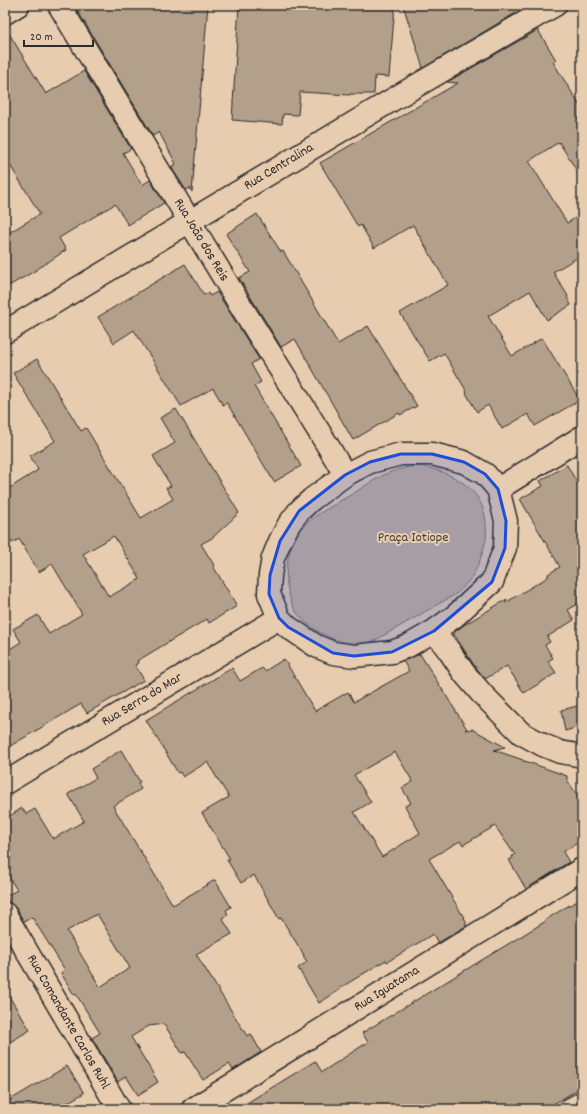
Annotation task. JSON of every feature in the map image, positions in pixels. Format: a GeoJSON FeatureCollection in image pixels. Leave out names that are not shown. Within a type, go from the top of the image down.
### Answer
{"type":"FeatureCollection","features":[{"type":"Feature","properties":{"kind":"street"},"geometry":{"type":"LineString","coordinates":[[5,13],[18,5]]}},
{"type":"Feature","properties":{"kind":"street","name":"Rua João dos Reis"},"geometry":{"type":"LineString","coordinates":[[59,5],[190,220],[239,304],[345,475]]}},
{"type":"Feature","properties":{"kind":"street","name":"Rua Centralina"},"geometry":{"type":"LineString","coordinates":[[5,332],[397,96],[555,5]]}},
{"type":"Feature","properties":{"kind":"street"},"geometry":{"type":"LineString","coordinates":[[498,489],[582,437]]}},
{"type":"Feature","properties":{"kind":"street"},"geometry":{"type":"LineString","coordinates":[[401,454],[432,454],[464,462],[485,474],[498,489],[506,521],[506,548],[492,582],[456,616],[434,631],[408,646],[392,652],[354,656],[333,653],[316,646],[288,627],[279,618],[269,594],[273,558],[280,541],[298,511],[324,489],[345,475],[370,462],[401,454]]}},
{"type":"Feature","properties":{"kind":"street","name":"Rua Serra do Mar"},"geometry":{"type":"LineString","coordinates":[[5,783],[279,618]]}},
{"type":"Feature","properties":{"kind":"street"},"geometry":{"type":"LineString","coordinates":[[434,631],[464,673],[482,694],[521,733],[560,752],[576,756],[582,755]]}},
{"type":"Feature","properties":{"kind":"street","name":"Rua Iguatama"},"geometry":{"type":"LineString","coordinates":[[193,1109],[582,869]]}},
{"type":"Feature","properties":{"kind":"street","name":"Rua Comandante Carlos Ruhl"},"geometry":{"type":"LineString","coordinates":[[5,914],[119,1109]]}},
{"type":"Feature","properties":{"kind":"street"},"geometry":{"type":"LineString","coordinates":[[571,1109],[582,1103]]}},
{"type":"Feature","properties":{"kind":"highlighted area"},"geometry":{"type":"Polygon","coordinates":[[[401,454],[432,454],[464,462],[485,474],[498,489],[506,521],[505,548],[492,582],[434,631],[392,652],[354,656],[333,653],[288,627],[279,618],[269,594],[270,575],[280,541],[299,511],[345,475],[370,462],[401,454]]]}},
{"type":"Feature","properties":{"kind":"green space","name":"Praça Iotiope"},"geometry":{"type":"Polygon","coordinates":[[[420,466],[454,477],[473,491],[479,501],[484,511],[486,537],[482,554],[475,571],[466,585],[456,594],[374,641],[367,643],[347,643],[321,633],[299,616],[294,608],[288,592],[286,576],[288,558],[297,535],[306,524],[317,515],[380,477],[402,468],[420,466]]]}},
{"type":"Feature","properties":{"kind":"building"},"geometry":{"type":"Polygon","coordinates":[[[74,5],[208,5],[192,192],[190,188],[186,190],[171,167],[176,164],[159,132],[153,136],[74,5]]]}},
{"type":"Feature","properties":{"kind":"building"},"geometry":{"type":"Polygon","coordinates":[[[239,5],[395,5],[389,77],[375,76],[374,94],[350,95],[300,92],[298,115],[283,114],[282,124],[232,120],[239,5]]]}},
{"type":"Feature","properties":{"kind":"building"},"geometry":{"type":"Polygon","coordinates":[[[403,5],[522,5],[524,8],[423,68],[403,5]]]}},
{"type":"Feature","properties":{"kind":"building"},"geometry":{"type":"Polygon","coordinates":[[[5,27],[46,94],[84,71],[131,149],[123,153],[142,185],[150,180],[164,203],[128,225],[115,204],[59,238],[66,250],[33,272],[5,288],[5,235],[40,214],[5,157],[5,27]]]}},
{"type":"Feature","properties":{"kind":"building"},"geometry":{"type":"Polygon","coordinates":[[[538,30],[556,60],[553,62],[582,109],[582,179],[559,142],[529,161],[567,223],[582,214],[582,255],[553,272],[568,296],[567,297],[571,305],[547,320],[530,291],[488,316],[512,356],[542,338],[580,400],[535,426],[528,414],[502,429],[488,405],[477,412],[444,353],[430,361],[400,313],[448,285],[413,225],[374,248],[361,225],[358,227],[320,163],[458,83],[447,82],[538,30]]]}},
{"type":"Feature","properties":{"kind":"building"},"geometry":{"type":"Polygon","coordinates":[[[257,214],[281,252],[283,251],[338,344],[368,326],[417,406],[400,415],[399,413],[353,440],[295,339],[281,347],[239,278],[250,272],[226,234],[257,214]]]}},
{"type":"Feature","properties":{"kind":"building"},"geometry":{"type":"Polygon","coordinates":[[[185,264],[204,295],[208,293],[210,296],[217,292],[259,359],[251,364],[261,382],[254,386],[301,466],[274,482],[227,403],[223,405],[213,388],[181,406],[134,330],[114,343],[98,317],[185,264]]]}},
{"type":"Feature","properties":{"kind":"building"},"geometry":{"type":"Polygon","coordinates":[[[37,359],[81,431],[86,428],[141,518],[173,499],[166,488],[171,486],[153,456],[175,443],[160,418],[176,409],[239,513],[212,538],[201,544],[237,606],[209,623],[207,619],[137,661],[138,663],[135,665],[144,680],[87,713],[81,704],[5,749],[5,652],[21,642],[13,629],[38,615],[49,634],[82,614],[52,564],[39,572],[19,539],[12,543],[5,530],[5,491],[38,470],[30,456],[55,441],[13,373],[37,359]],[[114,536],[83,554],[109,597],[140,579],[114,536]]]}},
{"type":"Feature","properties":{"kind":"building"},"geometry":{"type":"Polygon","coordinates":[[[567,465],[576,481],[582,477],[582,601],[568,610],[574,620],[547,637],[550,642],[545,645],[553,658],[548,661],[556,673],[524,693],[507,666],[485,679],[453,633],[507,599],[505,603],[548,577],[548,574],[560,567],[520,499],[543,486],[540,481],[567,465]]]}},
{"type":"Feature","properties":{"kind":"building"},"geometry":{"type":"Polygon","coordinates":[[[420,654],[467,729],[465,730],[472,729],[505,747],[494,750],[523,760],[524,762],[525,761],[567,776],[567,780],[582,802],[582,840],[563,852],[569,862],[526,889],[509,860],[515,855],[495,826],[463,845],[460,841],[429,859],[466,921],[466,926],[438,943],[433,934],[387,962],[386,960],[340,988],[341,989],[319,1003],[298,968],[307,962],[304,955],[281,918],[279,919],[254,875],[241,883],[227,860],[230,859],[202,813],[229,797],[207,762],[183,777],[180,772],[178,773],[146,720],[232,668],[240,681],[262,668],[265,671],[284,659],[315,711],[348,692],[354,702],[409,671],[403,661],[420,654]],[[395,752],[354,775],[371,802],[354,812],[382,857],[420,833],[405,806],[411,803],[402,788],[413,782],[395,752]]]}},
{"type":"Feature","properties":{"kind":"building"},"geometry":{"type":"Polygon","coordinates":[[[582,705],[582,726],[565,731],[561,710],[582,705]]]}},
{"type":"Feature","properties":{"kind":"building"},"geometry":{"type":"Polygon","coordinates":[[[121,750],[140,782],[138,783],[141,789],[113,806],[173,905],[215,880],[231,907],[226,910],[228,915],[222,918],[232,934],[196,954],[247,1036],[251,1034],[261,1052],[233,1070],[229,1064],[203,1080],[185,1052],[182,1053],[164,1024],[149,1026],[131,1037],[158,1082],[138,1095],[126,1076],[118,1082],[92,1038],[100,1033],[61,973],[65,970],[32,917],[24,922],[16,908],[9,903],[6,896],[17,890],[5,871],[5,819],[22,808],[26,814],[35,809],[53,839],[84,821],[68,794],[96,778],[91,769],[121,750]],[[97,914],[67,931],[100,987],[130,968],[97,914]]]}},
{"type":"Feature","properties":{"kind":"building"},"geometry":{"type":"Polygon","coordinates":[[[582,899],[582,1087],[545,1109],[237,1109],[315,1061],[322,1072],[368,1042],[362,1033],[546,921],[545,920],[582,899]]]}},
{"type":"Feature","properties":{"kind":"building"},"geometry":{"type":"Polygon","coordinates":[[[5,990],[30,1030],[5,1045],[5,990]]]}},
{"type":"Feature","properties":{"kind":"building"},"geometry":{"type":"Polygon","coordinates":[[[67,1066],[84,1093],[56,1109],[5,1109],[5,1103],[67,1066]]]}}]}
